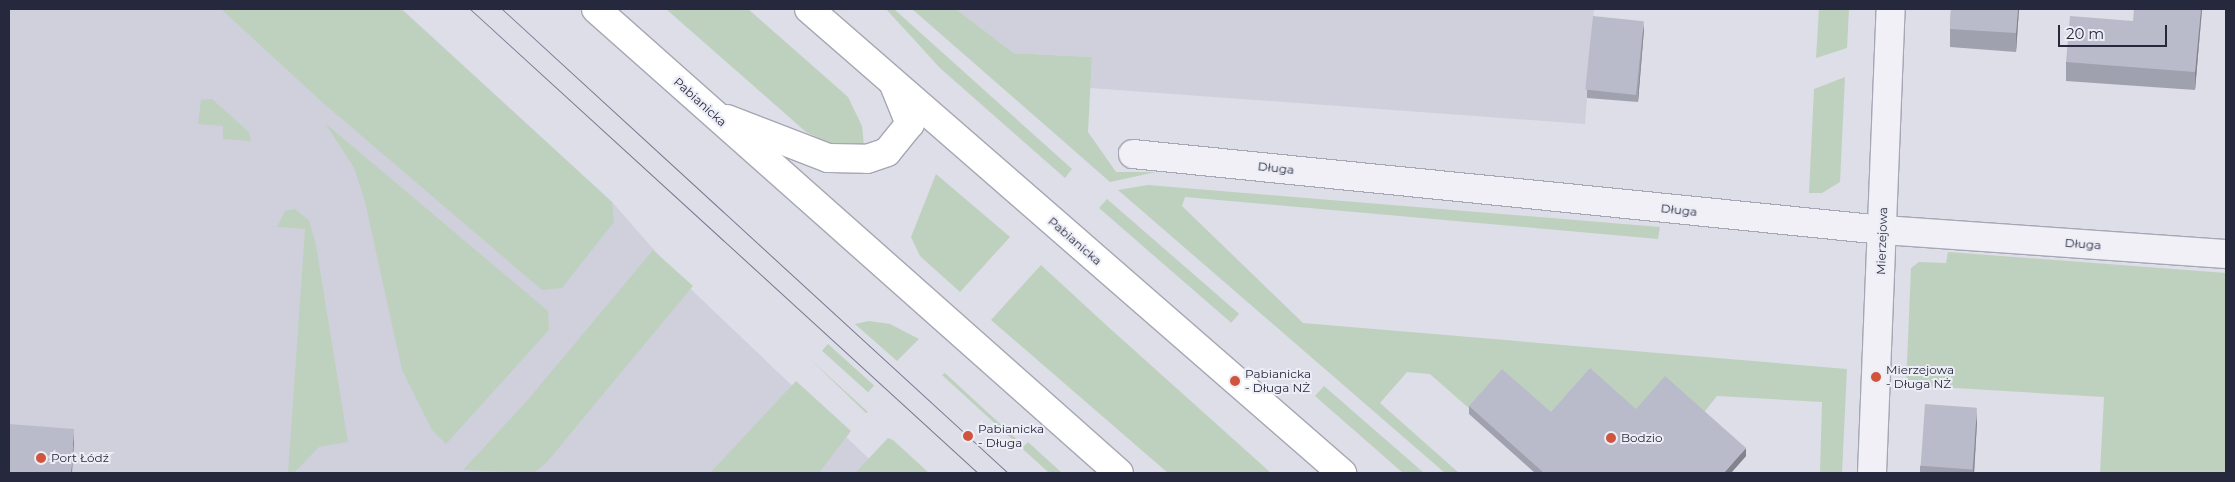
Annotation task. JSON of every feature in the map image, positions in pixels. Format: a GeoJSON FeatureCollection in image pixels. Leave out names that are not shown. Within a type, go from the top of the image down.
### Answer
{"type":"FeatureCollection","features":[{"type":"Feature","properties":{"kind":"main road","name":"Pabianicka"},"geometry":{"type":"LineString","coordinates":[[596,9],[1119,473]]}},
{"type":"Feature","properties":{"kind":"main road","name":"Pabianicka"},"geometry":{"type":"LineString","coordinates":[[809,9],[1342,473]]}},
{"type":"Feature","properties":{"kind":"main road"},"geometry":{"type":"LineString","coordinates":[[712,113],[828,158],[867,159],[887,152],[910,124],[893,82]]}},
{"type":"Feature","properties":{"kind":"street","name":"Mierzejowa"},"geometry":{"type":"LineString","coordinates":[[1872,473],[1891,9]]}},
{"type":"Feature","properties":{"kind":"street","name":"Długa"},"geometry":{"type":"LineString","coordinates":[[1133,154],[1883,230],[2226,254]]}},
{"type":"Feature","properties":{"kind":"shaded area"},"geometry":{"type":"Polygon","coordinates":[[[9,9],[402,9],[613,203],[677,276],[884,473],[9,473],[9,9]]]}},
{"type":"Feature","properties":{"kind":"shaded area"},"geometry":{"type":"Polygon","coordinates":[[[956,9],[1594,9],[1585,124],[1090,88],[1092,57],[1012,53],[956,9]]]}},
{"type":"Feature","properties":{"kind":"green space"},"geometry":{"type":"Polygon","coordinates":[[[221,9],[401,9],[612,202],[614,222],[562,288],[542,290],[322,102],[221,9]]]}},
{"type":"Feature","properties":{"kind":"green space"},"geometry":{"type":"Polygon","coordinates":[[[666,9],[748,9],[848,97],[862,126],[864,146],[835,146],[806,132],[666,9]]]}},
{"type":"Feature","properties":{"kind":"green space"},"geometry":{"type":"Polygon","coordinates":[[[886,9],[894,9],[1072,169],[1065,178],[940,68],[886,9]]]}},
{"type":"Feature","properties":{"kind":"green space"},"geometry":{"type":"Polygon","coordinates":[[[912,9],[956,9],[1013,53],[1092,57],[1088,132],[1116,172],[1156,172],[1110,182],[912,9]]]}},
{"type":"Feature","properties":{"kind":"green space"},"geometry":{"type":"Polygon","coordinates":[[[1819,9],[1849,9],[1847,48],[1816,58],[1819,9]]]}},
{"type":"Feature","properties":{"kind":"green space"},"geometry":{"type":"Polygon","coordinates":[[[1845,77],[1840,182],[1822,193],[1809,193],[1814,89],[1845,77]]]}},
{"type":"Feature","properties":{"kind":"green space"},"geometry":{"type":"Polygon","coordinates":[[[212,99],[249,132],[251,141],[223,139],[223,126],[198,124],[201,100],[212,99]]]}},
{"type":"Feature","properties":{"kind":"green space"},"geometry":{"type":"Polygon","coordinates":[[[325,123],[548,311],[549,330],[446,444],[432,430],[402,370],[365,202],[354,168],[325,123]]]}},
{"type":"Feature","properties":{"kind":"green space"},"geometry":{"type":"Polygon","coordinates":[[[936,174],[1010,237],[960,292],[920,256],[911,237],[936,174]]]}},
{"type":"Feature","properties":{"kind":"green space"},"geometry":{"type":"Polygon","coordinates":[[[1148,185],[1660,227],[1658,239],[1185,197],[1182,206],[1303,323],[1847,369],[1842,473],[1820,473],[1822,402],[1717,396],[1701,416],[1551,420],[1472,411],[1430,374],[1407,372],[1380,403],[1459,473],[1445,473],[1118,190],[1148,185]]]}},
{"type":"Feature","properties":{"kind":"green space"},"geometry":{"type":"Polygon","coordinates":[[[1107,199],[1239,314],[1231,323],[1099,208],[1107,199]]]}},
{"type":"Feature","properties":{"kind":"green space"},"geometry":{"type":"Polygon","coordinates":[[[295,209],[309,220],[316,245],[348,442],[319,447],[294,473],[288,473],[305,229],[277,227],[285,211],[295,209]]]}},
{"type":"Feature","properties":{"kind":"green space"},"geometry":{"type":"Polygon","coordinates":[[[653,250],[693,286],[547,462],[534,473],[463,470],[526,402],[653,250]]]}},
{"type":"Feature","properties":{"kind":"green space"},"geometry":{"type":"Polygon","coordinates":[[[1948,252],[2226,273],[2226,473],[2100,473],[2104,397],[1906,385],[1911,268],[1919,262],[1946,263],[1948,252]]]}},
{"type":"Feature","properties":{"kind":"green space"},"geometry":{"type":"Polygon","coordinates":[[[1041,265],[1271,473],[1168,473],[991,320],[1041,265]]]}},
{"type":"Feature","properties":{"kind":"green space"},"geometry":{"type":"Polygon","coordinates":[[[869,321],[890,324],[919,339],[897,361],[855,324],[869,321]]]}},
{"type":"Feature","properties":{"kind":"green space"},"geometry":{"type":"Polygon","coordinates":[[[828,344],[874,385],[868,392],[822,351],[828,344]]]}},
{"type":"Feature","properties":{"kind":"green space"},"geometry":{"type":"Polygon","coordinates":[[[810,359],[868,412],[866,413],[810,359]]]}},
{"type":"Feature","properties":{"kind":"green space"},"geometry":{"type":"Polygon","coordinates":[[[945,373],[1024,446],[1028,442],[1062,473],[1049,473],[942,375],[945,373]]]}},
{"type":"Feature","properties":{"kind":"green space"},"geometry":{"type":"Polygon","coordinates":[[[796,381],[851,431],[819,473],[710,473],[796,381]]]}},
{"type":"Feature","properties":{"kind":"green space"},"geometry":{"type":"Polygon","coordinates":[[[1324,386],[1424,473],[1403,473],[1315,396],[1324,386]]]}},
{"type":"Feature","properties":{"kind":"green space"},"geometry":{"type":"Polygon","coordinates":[[[888,438],[893,440],[929,473],[855,473],[888,438]]]}},
{"type":"Feature","properties":{"kind":"building"},"geometry":{"type":"Polygon","coordinates":[[[1951,9],[2018,9],[2016,33],[1950,29],[1951,9]]]}},
{"type":"Feature","properties":{"kind":"building"},"geometry":{"type":"Polygon","coordinates":[[[2134,9],[2201,9],[2195,72],[2066,62],[2070,16],[2133,21],[2134,9]]]}},
{"type":"Feature","properties":{"kind":"building"},"geometry":{"type":"Polygon","coordinates":[[[1593,16],[1644,21],[1636,95],[1585,90],[1593,16]]]}},
{"type":"Feature","properties":{"kind":"building","name":"Bodzio"},"geometry":{"type":"Polygon","coordinates":[[[1590,368],[1636,409],[1665,376],[1746,448],[1724,473],[1544,473],[1469,406],[1502,369],[1551,412],[1590,368]]]}},
{"type":"Feature","properties":{"kind":"building"},"geometry":{"type":"Polygon","coordinates":[[[1925,404],[1977,408],[1973,469],[1921,466],[1925,404]]]}},
{"type":"Feature","properties":{"kind":"building","name":"Port Łódź"},"geometry":{"type":"Polygon","coordinates":[[[9,424],[74,429],[71,473],[9,473],[9,424]]]}},
{"type":"Feature","properties":{"kind":"tram line"},"geometry":{"type":"LineString","coordinates":[[470,9],[978,473]]}},
{"type":"Feature","properties":{"kind":"tram line"},"geometry":{"type":"LineString","coordinates":[[502,9],[1008,473]]}},
{"type":"Feature","properties":{"kind":"place","name":"Mierzejowa - Długa NŻ"},"geometry":{"type":"Point","coordinates":[1876,377]}},
{"type":"Feature","properties":{"kind":"place","name":"Pabianicka - Długa NŻ"},"geometry":{"type":"Point","coordinates":[1235,381]}},
{"type":"Feature","properties":{"kind":"place","name":"Pabianicka - Długa"},"geometry":{"type":"Point","coordinates":[968,436]}},
{"type":"Feature","properties":{"kind":"place","name":"Bodzio"},"geometry":{"type":"Point","coordinates":[1611,438]}},
{"type":"Feature","properties":{"kind":"place","name":"Port Łódź"},"geometry":{"type":"Point","coordinates":[41,458]}}]}
